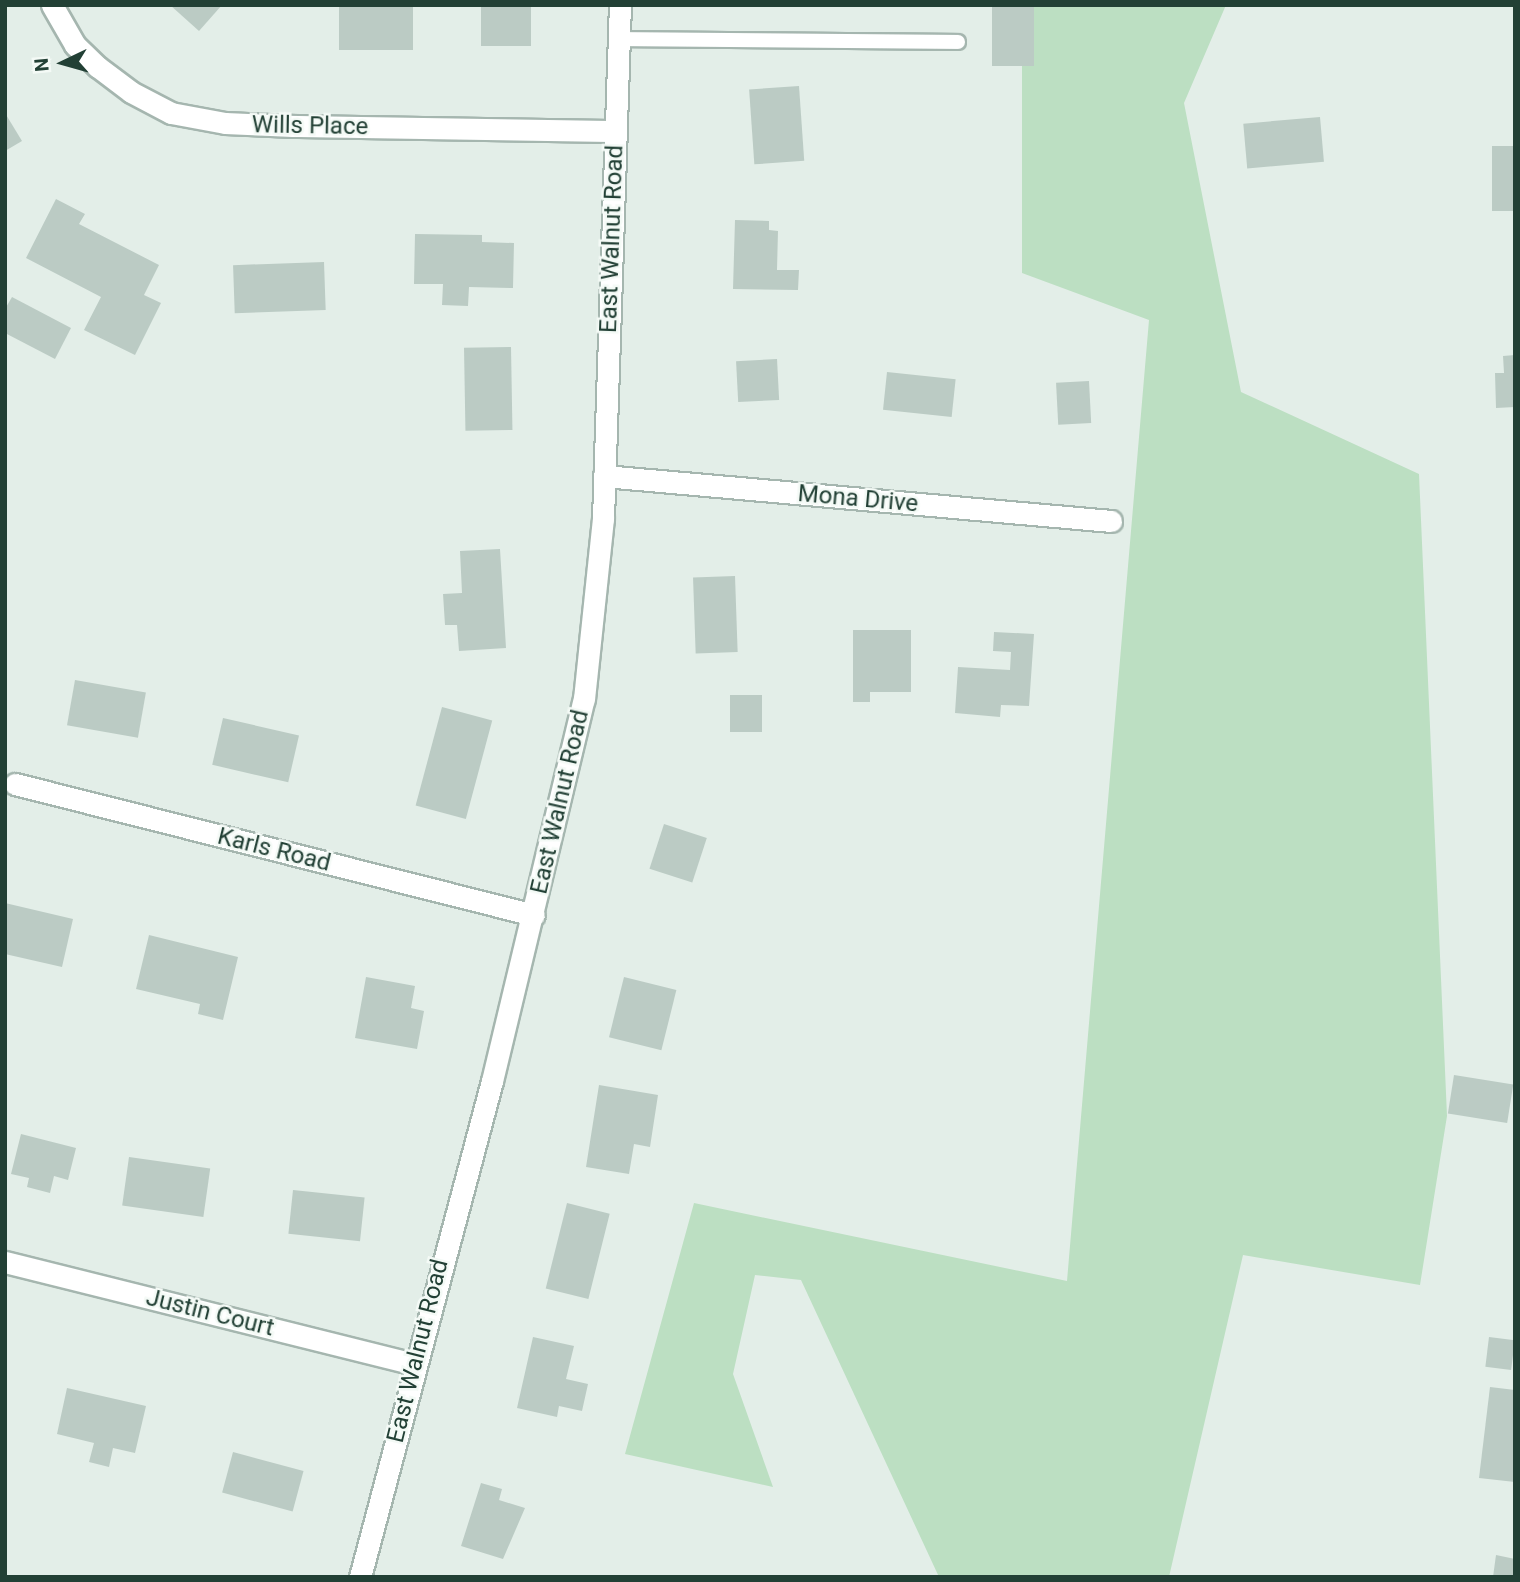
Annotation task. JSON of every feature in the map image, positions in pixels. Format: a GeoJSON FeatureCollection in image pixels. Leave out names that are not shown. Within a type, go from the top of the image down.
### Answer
{"type":"FeatureCollection","features":[{"type":"Feature","properties":{"kind":"street","name":"Wills Place"},"geometry":{"type":"LineString","coordinates":[[51,5],[75,45],[98,67],[131,92],[171,113],[225,123],[293,126],[615,131]]}},
{"type":"Feature","properties":{"kind":"street","name":"East Walnut Road"},"geometry":{"type":"LineString","coordinates":[[360,1577],[534,915],[584,699],[604,476],[620,5]]}},
{"type":"Feature","properties":{"kind":"street","name":"Mona Drive"},"geometry":{"type":"LineString","coordinates":[[604,476],[1111,521]]}},
{"type":"Feature","properties":{"kind":"street","name":"Karls Road"},"geometry":{"type":"LineString","coordinates":[[15,784],[534,915]]}},
{"type":"Feature","properties":{"kind":"street","name":"Justin Court"},"geometry":{"type":"LineString","coordinates":[[5,1262],[415,1364]]}},
{"type":"Feature","properties":{"kind":"lane"},"geometry":{"type":"LineString","coordinates":[[618,39],[958,43]]}},
{"type":"Feature","properties":{"kind":"green space"},"geometry":{"type":"Polygon","coordinates":[[[1022,5],[1226,5],[1184,103],[1241,392],[1419,474],[1447,1116],[1420,1285],[1243,1255],[1169,1577],[939,1577],[801,1280],[755,1275],[733,1374],[773,1487],[625,1454],[694,1203],[1067,1281],[1149,320],[1022,273],[1022,5]]]}},
{"type":"Feature","properties":{"kind":"building"},"geometry":{"type":"Polygon","coordinates":[[[170,5],[222,5],[199,31],[170,5]]]}},
{"type":"Feature","properties":{"kind":"building"},"geometry":{"type":"Polygon","coordinates":[[[339,5],[413,5],[413,50],[339,50],[339,5]]]}},
{"type":"Feature","properties":{"kind":"building"},"geometry":{"type":"Polygon","coordinates":[[[481,5],[531,5],[531,46],[481,46],[481,5]]]}},
{"type":"Feature","properties":{"kind":"building"},"geometry":{"type":"Polygon","coordinates":[[[992,5],[1034,5],[1034,66],[992,66],[992,5]]]}},
{"type":"Feature","properties":{"kind":"building"},"geometry":{"type":"Polygon","coordinates":[[[799,86],[804,161],[754,164],[749,89],[799,86]]]}},
{"type":"Feature","properties":{"kind":"building"},"geometry":{"type":"Polygon","coordinates":[[[5,113],[22,141],[5,151],[5,113]]]}},
{"type":"Feature","properties":{"kind":"building"},"geometry":{"type":"Polygon","coordinates":[[[1320,117],[1324,162],[1247,169],[1243,124],[1320,117]]]}},
{"type":"Feature","properties":{"kind":"building"},"geometry":{"type":"Polygon","coordinates":[[[1492,146],[1515,146],[1515,211],[1492,211],[1492,146]]]}},
{"type":"Feature","properties":{"kind":"building"},"geometry":{"type":"Polygon","coordinates":[[[56,199],[85,214],[79,224],[159,265],[144,295],[161,303],[135,355],[84,330],[101,297],[26,258],[56,199]]]}},
{"type":"Feature","properties":{"kind":"building"},"geometry":{"type":"Polygon","coordinates":[[[735,220],[769,221],[769,230],[778,231],[777,270],[799,270],[798,290],[733,289],[735,220]]]}},
{"type":"Feature","properties":{"kind":"building"},"geometry":{"type":"Polygon","coordinates":[[[415,234],[482,235],[482,242],[514,243],[513,288],[469,287],[468,306],[442,305],[443,284],[414,284],[415,234]]]}},
{"type":"Feature","properties":{"kind":"building"},"geometry":{"type":"Polygon","coordinates":[[[324,262],[326,310],[235,313],[233,265],[324,262]]]}},
{"type":"Feature","properties":{"kind":"building"},"geometry":{"type":"Polygon","coordinates":[[[12,297],[71,328],[55,359],[5,333],[5,309],[12,297]]]}},
{"type":"Feature","properties":{"kind":"building"},"geometry":{"type":"Polygon","coordinates":[[[511,347],[512,430],[465,431],[464,348],[511,347]]]}},
{"type":"Feature","properties":{"kind":"building"},"geometry":{"type":"Polygon","coordinates":[[[1515,355],[1515,407],[1496,408],[1495,373],[1504,373],[1503,356],[1515,355]]]}},
{"type":"Feature","properties":{"kind":"building"},"geometry":{"type":"Polygon","coordinates":[[[777,359],[779,400],[738,402],[736,361],[777,359]]]}},
{"type":"Feature","properties":{"kind":"building"},"geometry":{"type":"Polygon","coordinates":[[[887,372],[956,379],[952,417],[883,410],[887,372]]]}},
{"type":"Feature","properties":{"kind":"building"},"geometry":{"type":"Polygon","coordinates":[[[1089,381],[1091,423],[1058,425],[1056,383],[1089,381]]]}},
{"type":"Feature","properties":{"kind":"building"},"geometry":{"type":"Polygon","coordinates":[[[500,549],[506,648],[459,651],[457,625],[445,625],[443,594],[462,593],[460,551],[500,549]]]}},
{"type":"Feature","properties":{"kind":"building"},"geometry":{"type":"Polygon","coordinates":[[[735,576],[738,652],[696,653],[693,577],[735,576]]]}},
{"type":"Feature","properties":{"kind":"building"},"geometry":{"type":"Polygon","coordinates":[[[853,630],[911,630],[911,692],[870,692],[870,702],[853,702],[853,630]]]}},
{"type":"Feature","properties":{"kind":"building"},"geometry":{"type":"Polygon","coordinates":[[[994,632],[1034,634],[1029,706],[1001,705],[1000,717],[955,713],[958,667],[1010,670],[1011,652],[993,651],[994,632]]]}},
{"type":"Feature","properties":{"kind":"building"},"geometry":{"type":"Polygon","coordinates":[[[75,680],[146,693],[138,738],[67,725],[75,680]]]}},
{"type":"Feature","properties":{"kind":"building"},"geometry":{"type":"Polygon","coordinates":[[[730,695],[762,695],[762,732],[730,732],[730,695]]]}},
{"type":"Feature","properties":{"kind":"building"},"geometry":{"type":"Polygon","coordinates":[[[442,707],[492,720],[466,819],[416,806],[442,707]]]}},
{"type":"Feature","properties":{"kind":"building"},"geometry":{"type":"Polygon","coordinates":[[[223,718],[299,736],[288,782],[212,765],[223,718]]]}},
{"type":"Feature","properties":{"kind":"building"},"geometry":{"type":"Polygon","coordinates":[[[664,824],[707,838],[692,883],[649,869],[664,824]]]}},
{"type":"Feature","properties":{"kind":"building"},"geometry":{"type":"Polygon","coordinates":[[[5,903],[73,919],[62,967],[5,954],[5,903]]]}},
{"type":"Feature","properties":{"kind":"building"},"geometry":{"type":"Polygon","coordinates":[[[149,935],[238,957],[223,1020],[198,1014],[200,1004],[136,989],[149,935]]]}},
{"type":"Feature","properties":{"kind":"building"},"geometry":{"type":"Polygon","coordinates":[[[366,977],[415,986],[411,1008],[424,1011],[417,1049],[355,1038],[366,977]]]}},
{"type":"Feature","properties":{"kind":"building"},"geometry":{"type":"Polygon","coordinates":[[[624,977],[676,990],[661,1050],[609,1037],[624,977]]]}},
{"type":"Feature","properties":{"kind":"building"},"geometry":{"type":"Polygon","coordinates":[[[1454,1075],[1513,1084],[1507,1123],[1448,1114],[1454,1075]]]}},
{"type":"Feature","properties":{"kind":"building"},"geometry":{"type":"Polygon","coordinates":[[[599,1085],[658,1095],[650,1147],[634,1144],[629,1174],[586,1167],[599,1085]]]}},
{"type":"Feature","properties":{"kind":"building"},"geometry":{"type":"Polygon","coordinates":[[[21,1134],[76,1148],[68,1180],[54,1176],[50,1193],[27,1187],[29,1178],[11,1174],[21,1134]]]}},
{"type":"Feature","properties":{"kind":"building"},"geometry":{"type":"Polygon","coordinates":[[[129,1157],[210,1168],[203,1217],[122,1206],[129,1157]]]}},
{"type":"Feature","properties":{"kind":"building"},"geometry":{"type":"Polygon","coordinates":[[[293,1190],[365,1198],[360,1241],[288,1234],[293,1190]]]}},
{"type":"Feature","properties":{"kind":"building"},"geometry":{"type":"Polygon","coordinates":[[[567,1203],[610,1214],[588,1299],[546,1288],[567,1203]]]}},
{"type":"Feature","properties":{"kind":"building"},"geometry":{"type":"Polygon","coordinates":[[[533,1337],[574,1346],[566,1379],[588,1384],[582,1411],[559,1406],[557,1417],[517,1408],[533,1337]]]}},
{"type":"Feature","properties":{"kind":"building"},"geometry":{"type":"Polygon","coordinates":[[[1489,1337],[1515,1340],[1511,1370],[1485,1367],[1489,1337]]]}},
{"type":"Feature","properties":{"kind":"building"},"geometry":{"type":"Polygon","coordinates":[[[1490,1387],[1515,1390],[1515,1482],[1479,1478],[1490,1387]]]}},
{"type":"Feature","properties":{"kind":"building"},"geometry":{"type":"Polygon","coordinates":[[[67,1388],[146,1406],[135,1453],[113,1448],[109,1467],[89,1462],[94,1443],[57,1434],[67,1388]]]}},
{"type":"Feature","properties":{"kind":"building"},"geometry":{"type":"Polygon","coordinates":[[[233,1452],[304,1471],[293,1511],[222,1493],[233,1452]]]}},
{"type":"Feature","properties":{"kind":"building"},"geometry":{"type":"Polygon","coordinates":[[[481,1483],[502,1489],[499,1500],[525,1508],[503,1559],[461,1546],[481,1483]]]}},
{"type":"Feature","properties":{"kind":"building"},"geometry":{"type":"Polygon","coordinates":[[[1496,1555],[1515,1559],[1515,1577],[1493,1577],[1496,1555]]]}}]}
